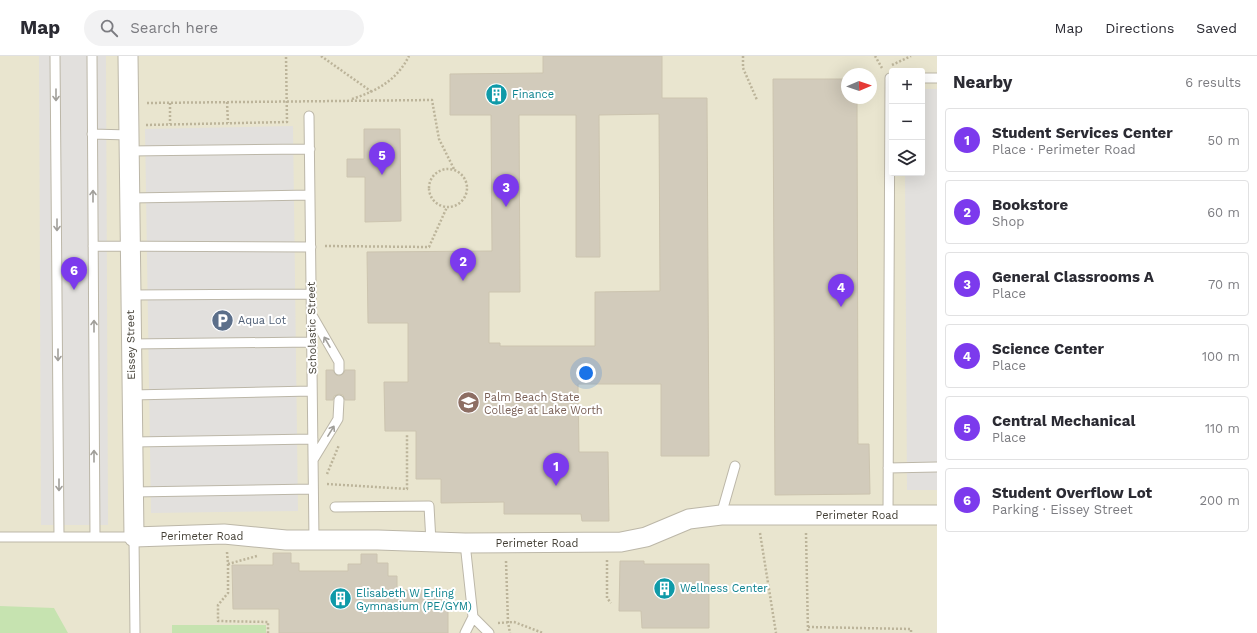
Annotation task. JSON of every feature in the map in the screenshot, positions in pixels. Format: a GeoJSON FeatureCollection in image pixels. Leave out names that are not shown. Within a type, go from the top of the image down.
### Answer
{"type":"FeatureCollection","features":[{"type":"Feature","properties":{"kind":"street","name":"Eissey Street"},"geometry":{"type":"LineString","coordinates":[[128,56],[134,137],[130,198],[134,537]]}},
{"type":"Feature","properties":{"kind":"street","name":"Perimeter Road"},"geometry":{"type":"LineString","coordinates":[[134,537],[224,534],[286,540],[466,543],[621,542],[646,537],[689,518],[721,515],[937,516]]}},
{"type":"Feature","properties":{"kind":"lane"},"geometry":{"type":"LineString","coordinates":[[55,56],[59,537]]}},
{"type":"Feature","properties":{"kind":"lane"},"geometry":{"type":"LineString","coordinates":[[92,56],[95,537]]}},
{"type":"Feature","properties":{"kind":"lane"},"geometry":{"type":"LineString","coordinates":[[925,78],[937,78]]}},
{"type":"Feature","properties":{"kind":"lane"},"geometry":{"type":"LineString","coordinates":[[888,515],[890,104]]}},
{"type":"Feature","properties":{"kind":"lane","name":"Scholastic Street"},"geometry":{"type":"LineString","coordinates":[[309,116],[314,540]]}},
{"type":"Feature","properties":{"kind":"lane"},"geometry":{"type":"LineString","coordinates":[[92,134],[310,149]]}},
{"type":"Feature","properties":{"kind":"lane"},"geometry":{"type":"LineString","coordinates":[[130,198],[310,195]]}},
{"type":"Feature","properties":{"kind":"lane"},"geometry":{"type":"LineString","coordinates":[[93,246],[311,247]]}},
{"type":"Feature","properties":{"kind":"lane"},"geometry":{"type":"LineString","coordinates":[[131,296],[311,294]]}},
{"type":"Feature","properties":{"kind":"lane"},"geometry":{"type":"LineString","coordinates":[[312,314],[338,362],[339,370]]}},
{"type":"Feature","properties":{"kind":"lane"},"geometry":{"type":"LineString","coordinates":[[131,344],[312,342]]}},
{"type":"Feature","properties":{"kind":"lane"},"geometry":{"type":"LineString","coordinates":[[132,395],[312,391]]}},
{"type":"Feature","properties":{"kind":"lane"},"geometry":{"type":"LineString","coordinates":[[313,460],[338,419],[339,400]]}},
{"type":"Feature","properties":{"kind":"lane"},"geometry":{"type":"LineString","coordinates":[[133,442],[313,439]]}},
{"type":"Feature","properties":{"kind":"lane"},"geometry":{"type":"LineString","coordinates":[[721,515],[735,466]]}},
{"type":"Feature","properties":{"kind":"lane"},"geometry":{"type":"LineString","coordinates":[[888,468],[937,467]]}},
{"type":"Feature","properties":{"kind":"lane"},"geometry":{"type":"LineString","coordinates":[[133,492],[314,488]]}},
{"type":"Feature","properties":{"kind":"lane"},"geometry":{"type":"LineString","coordinates":[[335,507],[429,506],[430,542]]}},
{"type":"Feature","properties":{"kind":"lane"},"geometry":{"type":"LineString","coordinates":[[0,537],[134,537]]}},
{"type":"Feature","properties":{"kind":"lane","name":"Eissey Street"},"geometry":{"type":"LineString","coordinates":[[134,537],[135,633]]}},
{"type":"Feature","properties":{"kind":"lane"},"geometry":{"type":"LineString","coordinates":[[466,543],[473,617],[466,633]]}},
{"type":"Feature","properties":{"kind":"lane"},"geometry":{"type":"LineString","coordinates":[[473,617],[489,633]]}},
{"type":"Feature","properties":{"kind":"path"},"geometry":{"type":"LineString","coordinates":[[134,137],[170,124],[287,122],[286,56]]}},
{"type":"Feature","properties":{"kind":"path"},"geometry":{"type":"LineString","coordinates":[[321,56],[372,92]]}},
{"type":"Feature","properties":{"kind":"path"},"geometry":{"type":"LineString","coordinates":[[350,100],[372,92],[390,81],[400,70],[409,56]]}},
{"type":"Feature","properties":{"kind":"path"},"geometry":{"type":"LineString","coordinates":[[743,56],[743,68],[757,100]]}},
{"type":"Feature","properties":{"kind":"path"},"geometry":{"type":"LineString","coordinates":[[875,56],[882,69]]}},
{"type":"Feature","properties":{"kind":"path"},"geometry":{"type":"LineString","coordinates":[[877,71],[911,56]]}},
{"type":"Feature","properties":{"kind":"path"},"geometry":{"type":"LineString","coordinates":[[142,104],[432,100],[439,139],[454,169]]}},
{"type":"Feature","properties":{"kind":"path"},"geometry":{"type":"LineString","coordinates":[[227,102],[228,123]]}},
{"type":"Feature","properties":{"kind":"path"},"geometry":{"type":"LineString","coordinates":[[170,103],[170,124]]}},
{"type":"Feature","properties":{"kind":"path"},"geometry":{"type":"LineString","coordinates":[[447,168],[454,169],[459,172],[466,182],[466,194],[459,204],[447,207],[435,202],[431,197],[429,184],[436,173],[447,168]]}},
{"type":"Feature","properties":{"kind":"path"},"geometry":{"type":"LineString","coordinates":[[325,246],[429,247],[447,207]]}},
{"type":"Feature","properties":{"kind":"path"},"geometry":{"type":"LineString","coordinates":[[327,484],[407,489],[407,434]]}},
{"type":"Feature","properties":{"kind":"path"},"geometry":{"type":"LineString","coordinates":[[327,492],[327,472],[342,439]]}},
{"type":"Feature","properties":{"kind":"path"},"geometry":{"type":"LineString","coordinates":[[759,528],[776,633]]}},
{"type":"Feature","properties":{"kind":"path"},"geometry":{"type":"LineString","coordinates":[[806,528],[808,633]]}},
{"type":"Feature","properties":{"kind":"path"},"geometry":{"type":"LineString","coordinates":[[227,545],[228,593],[218,605],[218,621],[268,622],[268,633]]}},
{"type":"Feature","properties":{"kind":"path"},"geometry":{"type":"LineString","coordinates":[[228,564],[264,554]]}},
{"type":"Feature","properties":{"kind":"path"},"geometry":{"type":"LineString","coordinates":[[607,557],[607,598],[611,603]]}},
{"type":"Feature","properties":{"kind":"path"},"geometry":{"type":"LineString","coordinates":[[506,558],[508,622],[510,633]]}},
{"type":"Feature","properties":{"kind":"path"},"geometry":{"type":"LineString","coordinates":[[480,624],[514,622],[543,633]]}},
{"type":"Feature","properties":{"kind":"path"},"geometry":{"type":"LineString","coordinates":[[808,627],[911,629],[911,633]]}},
{"type":"Feature","properties":{"kind":"shaded area","name":"Palm Beach State College at Lake Worth"},"geometry":{"type":"Polygon","coordinates":[[[0,56],[937,56],[937,633],[0,633],[0,56]]]}},
{"type":"Feature","properties":{"kind":"shaded area"},"geometry":{"type":"Polygon","coordinates":[[[39,56],[106,56],[108,525],[41,525],[39,56]]]}},
{"type":"Feature","properties":{"kind":"shaded area"},"geometry":{"type":"Polygon","coordinates":[[[925,89],[937,89],[937,490],[907,490],[905,176],[925,176],[925,89]]]}},
{"type":"Feature","properties":{"kind":"shaded area","name":"Aqua Lot"},"geometry":{"type":"Polygon","coordinates":[[[293,126],[298,511],[151,513],[145,129],[293,126]]]}},
{"type":"Feature","properties":{"kind":"green space"},"geometry":{"type":"Polygon","coordinates":[[[0,606],[54,608],[68,633],[0,633],[0,606]]]}},
{"type":"Feature","properties":{"kind":"green space"},"geometry":{"type":"Polygon","coordinates":[[[172,625],[266,625],[266,633],[172,633],[172,625]]]}},
{"type":"Feature","properties":{"kind":"building"},"geometry":{"type":"Polygon","coordinates":[[[543,56],[662,56],[662,98],[707,98],[709,456],[661,456],[661,384],[578,384],[579,452],[608,452],[609,521],[582,521],[581,514],[504,514],[504,502],[441,503],[441,479],[416,479],[416,431],[385,431],[384,382],[408,382],[408,323],[368,323],[367,252],[492,251],[491,115],[450,115],[450,74],[543,73],[543,56]],[[659,114],[599,115],[600,257],[576,257],[576,115],[519,115],[520,292],[489,292],[489,343],[500,343],[500,346],[595,346],[595,292],[660,291],[659,114]]]}},
{"type":"Feature","properties":{"kind":"building"},"geometry":{"type":"Polygon","coordinates":[[[773,79],[841,79],[841,104],[857,104],[858,444],[869,444],[870,494],[775,495],[773,79]]]}},
{"type":"Feature","properties":{"kind":"building"},"geometry":{"type":"Polygon","coordinates":[[[364,129],[400,129],[401,221],[365,222],[365,177],[347,177],[347,159],[364,159],[364,129]]]}},
{"type":"Feature","properties":{"kind":"building"},"geometry":{"type":"Polygon","coordinates":[[[326,370],[333,370],[336,375],[339,376],[344,373],[345,370],[355,370],[355,400],[345,400],[343,395],[339,394],[334,396],[333,400],[326,400],[326,370]]]}},
{"type":"Feature","properties":{"kind":"building","name":"Elisabeth W Erling Gymnasium (PE/GYM)"},"geometry":{"type":"Polygon","coordinates":[[[273,553],[291,553],[291,563],[299,563],[299,571],[348,571],[348,564],[361,564],[361,554],[377,554],[377,563],[388,563],[388,576],[397,576],[397,590],[448,590],[448,633],[279,633],[279,609],[233,609],[232,565],[273,565],[273,553]]]}},
{"type":"Feature","properties":{"kind":"building","name":"Wellness Center"},"geometry":{"type":"Polygon","coordinates":[[[620,561],[644,561],[644,564],[709,564],[709,628],[642,628],[641,611],[619,611],[620,561]]]}},
{"type":"Feature","properties":{"kind":"place","name":"Finance"},"geometry":{"type":"Point","coordinates":[496,94]}},
{"type":"Feature","properties":{"kind":"place","name":"Central Mechanical"},"geometry":{"type":"Point","coordinates":[382,175]}},
{"type":"Feature","properties":{"kind":"place","name":"General Classrooms A"},"geometry":{"type":"Point","coordinates":[506,207]}},
{"type":"Feature","properties":{"kind":"place","name":"Bookstore"},"geometry":{"type":"Point","coordinates":[463,281]}},
{"type":"Feature","properties":{"kind":"place","name":"Student Overflow Lot"},"geometry":{"type":"Point","coordinates":[74,290]}},
{"type":"Feature","properties":{"kind":"place","name":"Science Center"},"geometry":{"type":"Point","coordinates":[841,307]}},
{"type":"Feature","properties":{"kind":"place","name":"Aqua Lot"},"geometry":{"type":"Point","coordinates":[222,320]}},
{"type":"Feature","properties":{"kind":"place","name":"Palm Beach State College at Lake Worth"},"geometry":{"type":"Point","coordinates":[468,403]}},
{"type":"Feature","properties":{"kind":"place","name":"Student Services Center"},"geometry":{"type":"Point","coordinates":[556,486]}},
{"type":"Feature","properties":{"kind":"place","name":"Wellness Center"},"geometry":{"type":"Point","coordinates":[664,588]}},
{"type":"Feature","properties":{"kind":"place","name":"Elisabeth W Erling Gymnasium (PE/GYM)"},"geometry":{"type":"Point","coordinates":[340,599]}}]}
